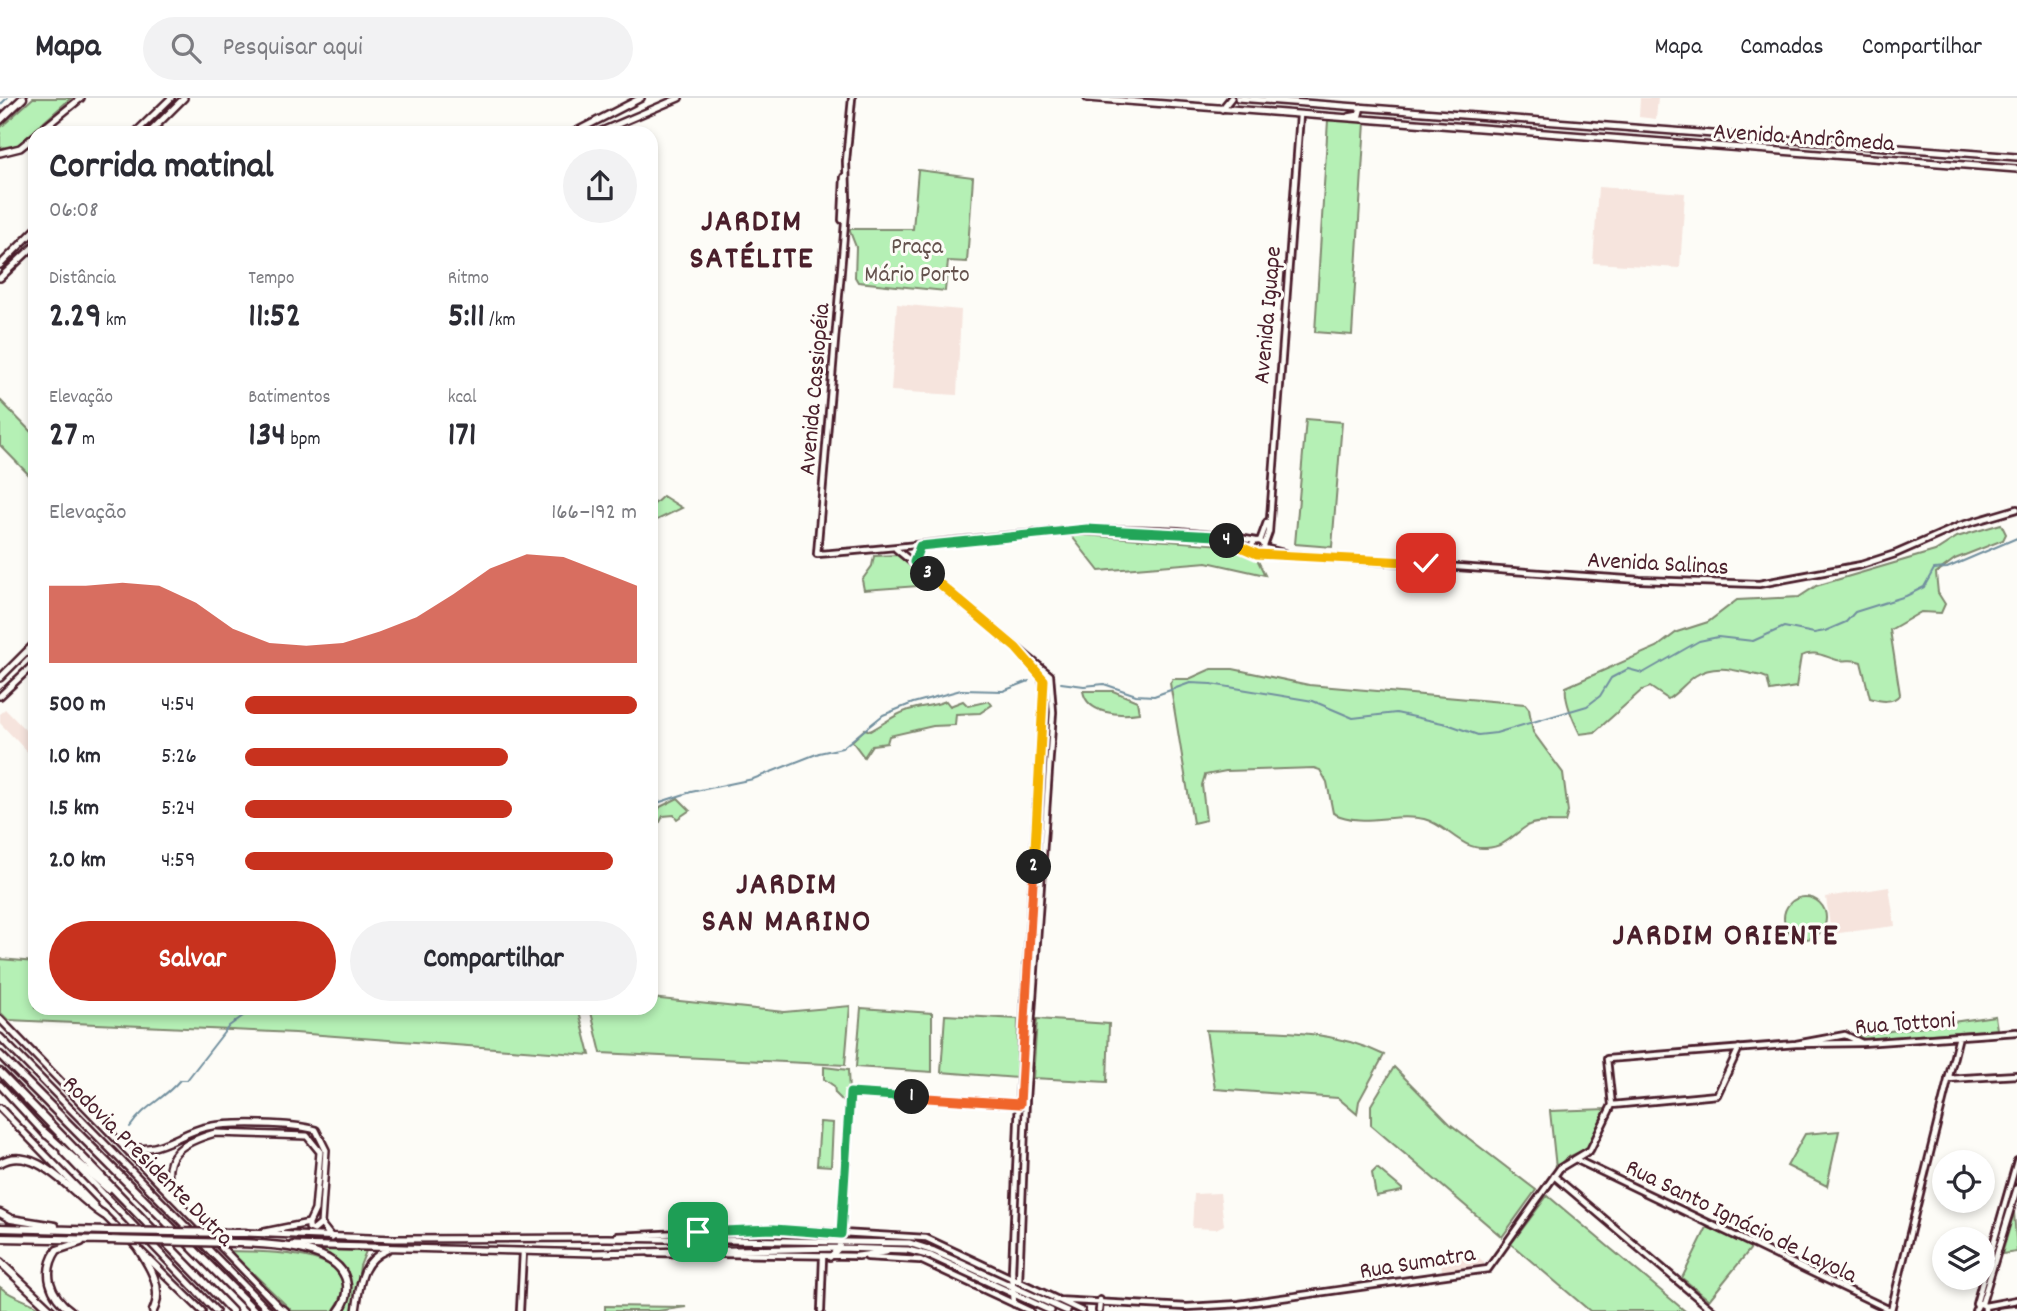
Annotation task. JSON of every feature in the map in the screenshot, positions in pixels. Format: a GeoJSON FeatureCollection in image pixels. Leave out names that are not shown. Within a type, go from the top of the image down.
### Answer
{"type":"FeatureCollection","features":[{"type":"Feature","properties":{"kind":"highway"},"geometry":{"type":"LineString","coordinates":[[0,120],[23,98]]}},
{"type":"Feature","properties":{"kind":"highway","name":"Rodovia Presidente Dutra"},"geometry":{"type":"LineString","coordinates":[[0,1055],[255,1311]]}},
{"type":"Feature","properties":{"kind":"highway","name":"Rodovia Presidente Dutra"},"geometry":{"type":"LineString","coordinates":[[0,1072],[232,1311]]}},
{"type":"Feature","properties":{"kind":"highway"},"geometry":{"type":"LineString","coordinates":[[44,1132],[135,1212]]}},
{"type":"Feature","properties":{"kind":"highway"},"geometry":{"type":"LineString","coordinates":[[0,1163],[11,1157],[25,1156],[43,1165],[88,1206],[104,1215]]}},
{"type":"Feature","properties":{"kind":"highway"},"geometry":{"type":"LineString","coordinates":[[0,1213],[11,1219],[88,1231]]}},
{"type":"Feature","properties":{"kind":"highway"},"geometry":{"type":"LineString","coordinates":[[0,1227],[246,1233]]}},
{"type":"Feature","properties":{"kind":"highway"},"geometry":{"type":"LineString","coordinates":[[0,1238],[236,1243],[272,1245],[309,1252],[337,1264],[344,1274],[347,1291],[345,1303],[339,1311]]}},
{"type":"Feature","properties":{"kind":"highway"},"geometry":{"type":"LineString","coordinates":[[132,1239],[155,1279],[157,1303],[152,1311]]}},
{"type":"Feature","properties":{"kind":"highway"},"geometry":{"type":"LineString","coordinates":[[71,1311],[50,1285],[47,1270],[57,1250],[90,1240]]}},
{"type":"Feature","properties":{"kind":"highway"},"geometry":{"type":"LineString","coordinates":[[0,1262],[52,1311]]}},
{"type":"Feature","properties":{"kind":"main road"},"geometry":{"type":"LineString","coordinates":[[46,126],[81,98]]}},
{"type":"Feature","properties":{"kind":"main road"},"geometry":{"type":"LineString","coordinates":[[142,126],[171,98]]}},
{"type":"Feature","properties":{"kind":"main road"},"geometry":{"type":"LineString","coordinates":[[156,126],[184,98]]}},
{"type":"Feature","properties":{"kind":"main road"},"geometry":{"type":"LineString","coordinates":[[611,126],[679,98]]}},
{"type":"Feature","properties":{"kind":"main road","name":"Avenida Andrômeda"},"geometry":{"type":"LineString","coordinates":[[1087,98],[2017,169]]}},
{"type":"Feature","properties":{"kind":"main road"},"geometry":{"type":"LineString","coordinates":[[1222,109],[1231,98]]}},
{"type":"Feature","properties":{"kind":"main road","name":"Avenida Andrômeda"},"geometry":{"type":"LineString","coordinates":[[1238,98],[1301,100],[1361,107],[2017,157]]}},
{"type":"Feature","properties":{"kind":"main road"},"geometry":{"type":"LineString","coordinates":[[636,114],[634,108],[639,99]]}},
{"type":"Feature","properties":{"kind":"main road"},"geometry":{"type":"LineString","coordinates":[[587,126],[639,99]]}},
{"type":"Feature","properties":{"kind":"main road"},"geometry":{"type":"LineString","coordinates":[[1237,111],[1246,99]]}},
{"type":"Feature","properties":{"kind":"main road"},"geometry":{"type":"LineString","coordinates":[[1342,118],[1359,115],[1361,107]]}},
{"type":"Feature","properties":{"kind":"main road"},"geometry":{"type":"LineString","coordinates":[[1373,121],[1372,111],[1389,109]]}},
{"type":"Feature","properties":{"kind":"main road"},"geometry":{"type":"LineString","coordinates":[[1627,127],[1623,132],[1627,140]]}},
{"type":"Feature","properties":{"kind":"main road"},"geometry":{"type":"LineString","coordinates":[[1676,144],[1681,136],[1677,130]]}},
{"type":"Feature","properties":{"kind":"main road"},"geometry":{"type":"LineString","coordinates":[[1689,145],[1686,136],[1690,131]]}},
{"type":"Feature","properties":{"kind":"main road"},"geometry":{"type":"LineString","coordinates":[[0,153],[20,148],[28,141]]}},
{"type":"Feature","properties":{"kind":"main road"},"geometry":{"type":"LineString","coordinates":[[1889,148],[1889,160]]}},
{"type":"Feature","properties":{"kind":"main road"},"geometry":{"type":"LineString","coordinates":[[1983,166],[1984,155]]}},
{"type":"Feature","properties":{"kind":"main road"},"geometry":{"type":"LineString","coordinates":[[0,265],[28,237]]}},
{"type":"Feature","properties":{"kind":"main road"},"geometry":{"type":"LineString","coordinates":[[0,278],[28,252]]}},
{"type":"Feature","properties":{"kind":"main road"},"geometry":{"type":"LineString","coordinates":[[0,678],[28,650]]}},
{"type":"Feature","properties":{"kind":"main road"},"geometry":{"type":"LineString","coordinates":[[0,696],[28,670]]}},
{"type":"Feature","properties":{"kind":"main road"},"geometry":{"type":"LineString","coordinates":[[0,1019],[283,1310]]}},
{"type":"Feature","properties":{"kind":"main road","name":"Rodovia Presidente Dutra"},"geometry":{"type":"LineString","coordinates":[[0,1037],[269,1311]]}},
{"type":"Feature","properties":{"kind":"main road"},"geometry":{"type":"LineString","coordinates":[[0,1085],[216,1311]]}},
{"type":"Feature","properties":{"kind":"main road"},"geometry":{"type":"LineString","coordinates":[[0,1108],[202,1311]]}},
{"type":"Feature","properties":{"kind":"main road"},"geometry":{"type":"LineString","coordinates":[[117,1138],[131,1147],[152,1148],[206,1127],[295,1126],[316,1130],[326,1150],[321,1224],[332,1238]]}},
{"type":"Feature","properties":{"kind":"main road"},"geometry":{"type":"LineString","coordinates":[[171,1195],[167,1177],[168,1163],[183,1146],[205,1136],[215,1133],[307,1136],[315,1142],[320,1152],[315,1210],[309,1228],[314,1230],[321,1224]]}},
{"type":"Feature","properties":{"kind":"main road"},"geometry":{"type":"LineString","coordinates":[[246,1233],[286,1230],[309,1223]]}},
{"type":"Feature","properties":{"kind":"main road"},"geometry":{"type":"LineString","coordinates":[[698,1232],[716,1240]]}},
{"type":"Feature","properties":{"kind":"main road"},"geometry":{"type":"LineString","coordinates":[[246,1233],[332,1238],[607,1238],[922,1246],[1051,1311]]}},
{"type":"Feature","properties":{"kind":"main road"},"geometry":{"type":"LineString","coordinates":[[826,1257],[839,1245],[841,1234]]}},
{"type":"Feature","properties":{"kind":"main road"},"geometry":{"type":"LineString","coordinates":[[272,1245],[523,1252],[649,1252],[839,1245],[908,1250],[931,1256],[1067,1311]]}},
{"type":"Feature","properties":{"kind":"main road"},"geometry":{"type":"LineString","coordinates":[[356,1311],[367,1264],[373,1256],[390,1249]]}},
{"type":"Feature","properties":{"kind":"main road"},"geometry":{"type":"LineString","coordinates":[[858,1256],[908,1250]]}},
{"type":"Feature","properties":{"kind":"street","name":"Avenida Cassiopéia"},"geometry":{"type":"LineString","coordinates":[[852,98],[846,173],[847,199],[842,226],[817,554],[895,548]]}},
{"type":"Feature","properties":{"kind":"street","name":"Avenida Iguape"},"geometry":{"type":"LineString","coordinates":[[1253,552],[1251,547],[1261,546],[1268,517],[1300,115]]}},
{"type":"Feature","properties":{"kind":"street","name":"Avenida Salinas"},"geometry":{"type":"LineString","coordinates":[[1261,546],[1285,554],[1640,580],[1759,584],[1861,565],[1895,554],[1959,526],[2017,509]]}},
{"type":"Feature","properties":{"kind":"street"},"geometry":{"type":"LineString","coordinates":[[895,548],[1087,529],[1216,536],[1261,546]]}},
{"type":"Feature","properties":{"kind":"street"},"geometry":{"type":"LineString","coordinates":[[1216,536],[1253,552],[1261,546]]}},
{"type":"Feature","properties":{"kind":"street"},"geometry":{"type":"LineString","coordinates":[[914,562],[920,546]]}},
{"type":"Feature","properties":{"kind":"street"},"geometry":{"type":"LineString","coordinates":[[895,548],[1050,675],[1053,712],[1026,1104],[1019,1282]]}},
{"type":"Feature","properties":{"kind":"street"},"geometry":{"type":"LineString","coordinates":[[1014,1304],[1012,1279],[1020,1104],[1044,688],[1041,673],[1016,648]]}},
{"type":"Feature","properties":{"kind":"street","name":"Rua Tottoni"},"geometry":{"type":"LineString","coordinates":[[1612,1105],[1608,1061],[1739,1048],[2017,1032]]}},
{"type":"Feature","properties":{"kind":"street","name":"Rua Tottoni"},"geometry":{"type":"LineString","coordinates":[[1796,1044],[1845,1035],[1862,1043]]}},
{"type":"Feature","properties":{"kind":"street"},"geometry":{"type":"LineString","coordinates":[[1891,1311],[1959,1035]]}},
{"type":"Feature","properties":{"kind":"street"},"geometry":{"type":"LineString","coordinates":[[1612,1105],[1717,1095],[1739,1048]]}},
{"type":"Feature","properties":{"kind":"street"},"geometry":{"type":"LineString","coordinates":[[1948,1079],[2017,1075]]}},
{"type":"Feature","properties":{"kind":"street"},"geometry":{"type":"LineString","coordinates":[[841,1234],[850,1093],[1026,1104]]}},
{"type":"Feature","properties":{"kind":"street","name":"Rua Sumatra"},"geometry":{"type":"LineString","coordinates":[[1056,1299],[1187,1307],[1239,1304],[1488,1269],[1560,1168],[1590,1150],[1612,1105]]}},
{"type":"Feature","properties":{"kind":"street","name":"Rua Santo Ignácio de Layola"},"geometry":{"type":"LineString","coordinates":[[1577,1160],[1891,1311]]}},
{"type":"Feature","properties":{"kind":"street"},"geometry":{"type":"LineString","coordinates":[[1979,1308],[2017,1161]]}},
{"type":"Feature","properties":{"kind":"street"},"geometry":{"type":"LineString","coordinates":[[1554,1176],[1713,1311]]}},
{"type":"Feature","properties":{"kind":"street"},"geometry":{"type":"LineString","coordinates":[[1979,1308],[2017,1188]]}},
{"type":"Feature","properties":{"kind":"street"},"geometry":{"type":"LineString","coordinates":[[607,1238],[774,1229],[926,1238],[1082,1311]]}},
{"type":"Feature","properties":{"kind":"street"},"geometry":{"type":"LineString","coordinates":[[520,1311],[523,1252]]}},
{"type":"Feature","properties":{"kind":"street"},"geometry":{"type":"LineString","coordinates":[[649,1252],[858,1256],[920,1260],[1030,1311]]}},
{"type":"Feature","properties":{"kind":"street"},"geometry":{"type":"LineString","coordinates":[[822,1309],[826,1257]]}},
{"type":"Feature","properties":{"kind":"street"},"geometry":{"type":"LineString","coordinates":[[1003,1274],[1013,1261]]}},
{"type":"Feature","properties":{"kind":"street"},"geometry":{"type":"LineString","coordinates":[[1099,1311],[1100,1300]]}},
{"type":"Feature","properties":{"kind":"street"},"geometry":{"type":"LineString","coordinates":[[1979,1308],[2017,1300]]}},
{"type":"Feature","properties":{"kind":"street"},"geometry":{"type":"LineString","coordinates":[[2000,1311],[2017,1309]]}},
{"type":"Feature","properties":{"kind":"shaded area"},"geometry":{"type":"Polygon","coordinates":[[[1640,98],[1658,98],[1656,119],[1639,117],[1640,98]]]}},
{"type":"Feature","properties":{"kind":"shaded area"},"geometry":{"type":"Polygon","coordinates":[[[1598,187],[1685,193],[1680,268],[1593,263],[1598,187]]]}},
{"type":"Feature","properties":{"kind":"shaded area"},"geometry":{"type":"Polygon","coordinates":[[[897,304],[961,310],[957,395],[891,391],[897,304]]]}},
{"type":"Feature","properties":{"kind":"shaded area"},"geometry":{"type":"Polygon","coordinates":[[[5,709],[28,733],[28,753],[0,723],[0,714],[5,709]]]}},
{"type":"Feature","properties":{"kind":"shaded area"},"geometry":{"type":"Polygon","coordinates":[[[1889,887],[1895,926],[1831,934],[1826,897],[1889,887]]]}},
{"type":"Feature","properties":{"kind":"shaded area"},"geometry":{"type":"Polygon","coordinates":[[[1220,1193],[1224,1225],[1216,1229],[1192,1228],[1194,1194],[1220,1193]]]}},
{"type":"Feature","properties":{"kind":"shaded area"},"geometry":{"type":"Polygon","coordinates":[[[1471,1251],[1484,1262],[1484,1266],[1442,1271],[1440,1255],[1471,1251]]]}},
{"type":"Feature","properties":{"kind":"green space"},"geometry":{"type":"Polygon","coordinates":[[[33,98],[71,98],[39,126],[28,126],[28,136],[18,145],[0,148],[0,128],[33,98]]]}},
{"type":"Feature","properties":{"kind":"green space"},"geometry":{"type":"Polygon","coordinates":[[[1328,120],[1365,122],[1352,335],[1315,332],[1328,120]]]}},
{"type":"Feature","properties":{"kind":"green space","name":"Praça Mário Porto"},"geometry":{"type":"Polygon","coordinates":[[[918,170],[973,177],[967,262],[948,261],[945,291],[858,282],[855,277],[856,247],[849,229],[913,229],[918,170]]]}},
{"type":"Feature","properties":{"kind":"green space"},"geometry":{"type":"Polygon","coordinates":[[[0,400],[28,429],[28,474],[0,445],[0,400]]]}},
{"type":"Feature","properties":{"kind":"green space"},"geometry":{"type":"Polygon","coordinates":[[[1306,419],[1342,422],[1332,547],[1295,544],[1306,419]]]}},
{"type":"Feature","properties":{"kind":"green space"},"geometry":{"type":"Polygon","coordinates":[[[663,496],[682,508],[658,520],[658,501],[663,496]]]}},
{"type":"Feature","properties":{"kind":"green space"},"geometry":{"type":"Polygon","coordinates":[[[2001,524],[2006,534],[2003,540],[1955,559],[1936,573],[1938,593],[1945,604],[1941,613],[1921,612],[1890,630],[1900,694],[1894,699],[1882,701],[1870,698],[1861,662],[1811,654],[1801,656],[1796,687],[1770,691],[1767,678],[1762,676],[1728,669],[1712,670],[1695,676],[1668,699],[1650,687],[1642,690],[1595,732],[1580,734],[1568,704],[1566,687],[1657,647],[1677,632],[1708,622],[1737,600],[1799,597],[1816,586],[1935,551],[1957,537],[2001,524]]]}},
{"type":"Feature","properties":{"kind":"green space"},"geometry":{"type":"Polygon","coordinates":[[[1070,534],[1224,545],[1257,559],[1265,575],[1207,562],[1099,571],[1070,534]]]}},
{"type":"Feature","properties":{"kind":"green space"},"geometry":{"type":"Polygon","coordinates":[[[897,555],[933,585],[864,590],[862,580],[872,566],[874,556],[897,555]]]}},
{"type":"Feature","properties":{"kind":"green space"},"geometry":{"type":"Polygon","coordinates":[[[1211,669],[1233,669],[1309,685],[1525,704],[1529,709],[1533,732],[1563,773],[1568,812],[1565,822],[1531,824],[1498,845],[1477,848],[1424,819],[1401,817],[1367,820],[1333,813],[1327,782],[1320,770],[1314,768],[1226,771],[1205,775],[1202,785],[1206,820],[1193,823],[1170,683],[1173,679],[1189,679],[1211,669]]]}},
{"type":"Feature","properties":{"kind":"green space"},"geometry":{"type":"Polygon","coordinates":[[[1083,691],[1113,691],[1137,701],[1139,713],[1122,714],[1097,709],[1086,699],[1083,691]]]}},
{"type":"Feature","properties":{"kind":"green space"},"geometry":{"type":"Polygon","coordinates":[[[946,701],[950,706],[963,701],[968,706],[989,701],[992,705],[980,713],[956,714],[955,725],[933,726],[889,736],[887,743],[872,745],[864,757],[852,741],[865,729],[870,731],[911,709],[946,701]]]}},
{"type":"Feature","properties":{"kind":"green space"},"geometry":{"type":"Polygon","coordinates":[[[678,798],[690,810],[677,819],[674,815],[663,816],[658,822],[660,807],[678,798]]]}},
{"type":"Feature","properties":{"kind":"green space"},"geometry":{"type":"Polygon","coordinates":[[[1805,897],[1820,903],[1826,918],[1820,933],[1805,939],[1790,933],[1784,918],[1790,903],[1805,897]]]}},
{"type":"Feature","properties":{"kind":"green space"},"geometry":{"type":"Polygon","coordinates":[[[0,959],[28,961],[28,1015],[580,1015],[590,1055],[295,1033],[8,1020],[0,1012],[0,959]]]}},
{"type":"Feature","properties":{"kind":"green space"},"geometry":{"type":"Polygon","coordinates":[[[658,999],[784,1012],[850,1006],[845,1065],[601,1053],[592,1015],[658,1015],[658,999]]]}},
{"type":"Feature","properties":{"kind":"green space"},"geometry":{"type":"Polygon","coordinates":[[[861,1008],[932,1013],[932,1072],[856,1067],[861,1008]]]}},
{"type":"Feature","properties":{"kind":"green space"},"geometry":{"type":"Polygon","coordinates":[[[945,1015],[1018,1019],[1017,1078],[941,1072],[945,1015]]]}},
{"type":"Feature","properties":{"kind":"green space"},"geometry":{"type":"Polygon","coordinates":[[[1995,1016],[1997,1029],[1865,1039],[1855,1036],[1995,1016]]]}},
{"type":"Feature","properties":{"kind":"green space"},"geometry":{"type":"Polygon","coordinates":[[[1037,1019],[1109,1024],[1107,1082],[1033,1078],[1037,1019]]]}},
{"type":"Feature","properties":{"kind":"green space"},"geometry":{"type":"Polygon","coordinates":[[[1206,1030],[1319,1035],[1362,1046],[1384,1055],[1359,1101],[1357,1114],[1338,1098],[1215,1089],[1206,1030]]]}},
{"type":"Feature","properties":{"kind":"green space"},"geometry":{"type":"Polygon","coordinates":[[[824,1067],[848,1070],[849,1094],[843,1101],[835,1093],[834,1086],[824,1079],[824,1067]]]}},
{"type":"Feature","properties":{"kind":"green space"},"geometry":{"type":"Polygon","coordinates":[[[1394,1067],[1450,1124],[1536,1190],[1502,1237],[1371,1125],[1371,1105],[1394,1067]]]}},
{"type":"Feature","properties":{"kind":"green space"},"geometry":{"type":"Polygon","coordinates":[[[1607,1109],[1588,1148],[1566,1158],[1556,1168],[1550,1111],[1607,1109]]]}},
{"type":"Feature","properties":{"kind":"green space"},"geometry":{"type":"Polygon","coordinates":[[[820,1122],[833,1123],[831,1166],[817,1165],[820,1122]]]}},
{"type":"Feature","properties":{"kind":"green space"},"geometry":{"type":"Polygon","coordinates":[[[1839,1131],[1827,1186],[1787,1166],[1805,1134],[1839,1131]]]}},
{"type":"Feature","properties":{"kind":"green space"},"geometry":{"type":"Polygon","coordinates":[[[1377,1168],[1402,1191],[1376,1196],[1372,1173],[1377,1168]]]}},
{"type":"Feature","properties":{"kind":"green space"},"geometry":{"type":"Polygon","coordinates":[[[1547,1196],[1685,1311],[1590,1311],[1511,1244],[1547,1196]]]}},
{"type":"Feature","properties":{"kind":"green space"},"geometry":{"type":"Polygon","coordinates":[[[2014,1212],[2017,1252],[2002,1254],[2014,1212]]]}},
{"type":"Feature","properties":{"kind":"green space"},"geometry":{"type":"Polygon","coordinates":[[[1707,1227],[1752,1247],[1709,1300],[1682,1278],[1707,1227]]]}},
{"type":"Feature","properties":{"kind":"green space"},"geometry":{"type":"Polygon","coordinates":[[[315,1250],[366,1251],[360,1266],[354,1311],[344,1311],[351,1296],[348,1272],[329,1254],[315,1250]]]}},
{"type":"Feature","properties":{"kind":"green space"},"geometry":{"type":"Polygon","coordinates":[[[230,1251],[266,1252],[311,1258],[329,1265],[341,1276],[343,1291],[333,1311],[292,1311],[230,1251]]]}},
{"type":"Feature","properties":{"kind":"green space"},"geometry":{"type":"Polygon","coordinates":[[[0,1287],[12,1295],[45,1311],[0,1311],[0,1287]]]}},
{"type":"Feature","properties":{"kind":"green space"},"geometry":{"type":"Polygon","coordinates":[[[605,1306],[686,1307],[658,1311],[605,1311],[605,1306]]]}},
{"type":"Feature","properties":{"kind":"waterway"},"geometry":{"type":"LineString","coordinates":[[0,105],[7,98]]}},
{"type":"Feature","properties":{"kind":"waterway"},"geometry":{"type":"LineString","coordinates":[[1061,683],[1084,686],[1104,684],[1136,695],[1154,696],[1190,683],[1211,684],[1313,701],[1353,718],[1396,713],[1447,724],[1478,735],[1496,733],[1587,706],[1600,696],[1611,678],[1628,669],[1643,673],[1699,641],[1718,637],[1753,641],[1784,627],[1814,633],[1825,631],[1846,622],[1855,612],[1906,596],[1924,587],[1934,569],[1947,568],[2017,538]]}},
{"type":"Feature","properties":{"kind":"waterway"},"geometry":{"type":"LineString","coordinates":[[658,803],[691,792],[753,779],[819,753],[842,748],[883,715],[913,703],[961,690],[1003,691],[1029,681]]}},
{"type":"Feature","properties":{"kind":"waterway"},"geometry":{"type":"LineString","coordinates":[[130,1127],[180,1080],[187,1080],[229,1026],[244,1015]]}},
{"type":"Feature","properties":{"kind":"district","name":"JARDIM SATÉLITE"},"geometry":{"type":"Point","coordinates":[752,238]}},
{"type":"Feature","properties":{"kind":"district","name":"JARDIM SAN MARINO"},"geometry":{"type":"Point","coordinates":[787,900]}},
{"type":"Feature","properties":{"kind":"district","name":"JARDIM ORIENTE"},"geometry":{"type":"Point","coordinates":[1726,933]}},
{"type":"Feature","properties":{"kind":"route"},"geometry":{"type":"LineString","coordinates":[[698,1232],[774,1229],[841,1234],[850,1093],[1020,1104],[1044,680],[1041,673],[1016,648],[914,562],[920,546],[1059,531],[1133,530],[1216,536],[1257,554],[1426,563]]}}]}
